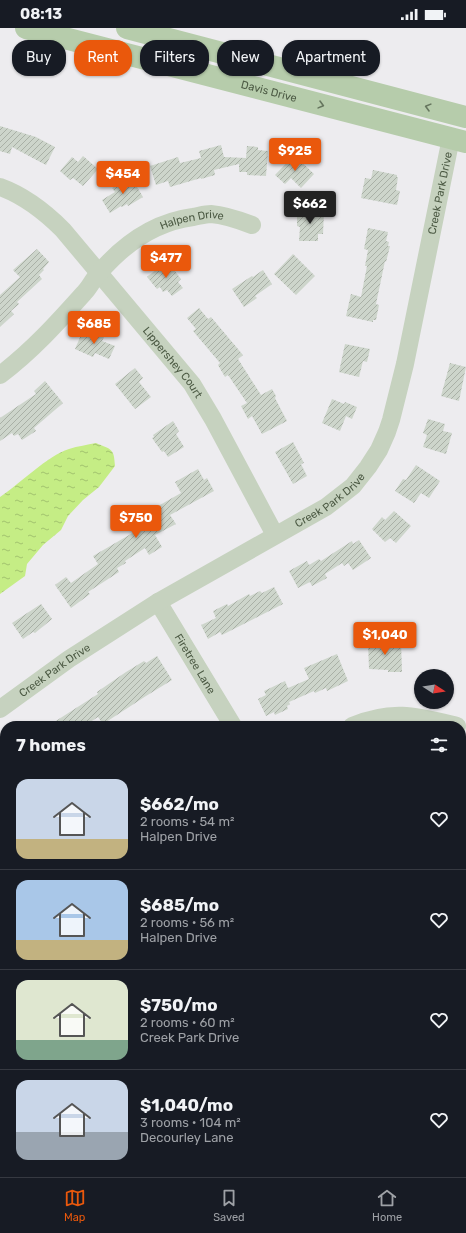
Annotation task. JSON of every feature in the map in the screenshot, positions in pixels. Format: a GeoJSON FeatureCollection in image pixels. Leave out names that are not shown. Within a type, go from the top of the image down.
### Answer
{"type":"FeatureCollection","features":[{"type":"Feature","properties":{"kind":"main road","name":"Davis Drive"},"geometry":{"type":"LineString","coordinates":[[26,28],[458,140]]}},
{"type":"Feature","properties":{"kind":"main road"},"geometry":{"type":"LineString","coordinates":[[138,30],[466,117]]}},
{"type":"Feature","properties":{"kind":"street","name":"Creek Park Drive"},"geometry":{"type":"LineString","coordinates":[[0,709],[69,659],[158,602],[275,535],[326,508],[353,486],[372,462],[387,432],[458,140]]}},
{"type":"Feature","properties":{"kind":"street","name":"Lippershey Court"},"geometry":{"type":"LineString","coordinates":[[0,187],[12,191],[30,201],[47,214],[192,384],[275,535]]}},
{"type":"Feature","properties":{"kind":"street","name":"Halpen Drive"},"geometry":{"type":"LineString","coordinates":[[0,375],[19,361],[37,343],[87,290],[98,273],[142,235],[157,227],[183,218],[210,214],[232,218],[252,225]]}},
{"type":"Feature","properties":{"kind":"street","name":"Firetree Lane"},"geometry":{"type":"LineString","coordinates":[[158,602],[230,721]]}},
{"type":"Feature","properties":{"kind":"street"},"geometry":{"type":"LineString","coordinates":[[367,721],[392,715],[417,717],[435,721]]}},
{"type":"Feature","properties":{"kind":"water"},"geometry":{"type":"Polygon","coordinates":[[[96,443],[111,450],[114,456],[115,466],[99,487],[83,500],[68,516],[61,530],[43,545],[27,564],[25,576],[0,594],[0,497],[52,457],[72,448],[96,443]]]}},
{"type":"Feature","properties":{"kind":"building"},"geometry":{"type":"Polygon","coordinates":[[[0,126],[36,137],[55,147],[46,165],[12,147],[10,154],[0,151],[0,126]]]}},
{"type":"Feature","properties":{"kind":"building"},"geometry":{"type":"Polygon","coordinates":[[[221,145],[224,157],[246,158],[247,146],[258,147],[258,150],[268,151],[266,176],[247,175],[247,172],[239,172],[239,164],[214,170],[215,175],[170,187],[168,181],[156,185],[150,166],[178,157],[180,163],[201,158],[199,151],[221,145]]]}},
{"type":"Feature","properties":{"kind":"building"},"geometry":{"type":"Polygon","coordinates":[[[294,155],[314,174],[301,188],[291,178],[285,184],[275,175],[294,155]]]}},
{"type":"Feature","properties":{"kind":"building"},"geometry":{"type":"Polygon","coordinates":[[[83,156],[98,169],[83,186],[73,178],[70,180],[60,171],[72,157],[78,162],[83,156]]]}},
{"type":"Feature","properties":{"kind":"building"},"geometry":{"type":"Polygon","coordinates":[[[373,170],[397,175],[396,190],[400,191],[397,205],[361,198],[365,178],[371,179],[373,170]]]}},
{"type":"Feature","properties":{"kind":"building"},"geometry":{"type":"Polygon","coordinates":[[[131,177],[143,197],[128,206],[127,204],[122,207],[121,206],[110,213],[102,200],[115,192],[112,188],[131,177]]]}},
{"type":"Feature","properties":{"kind":"building"},"geometry":{"type":"Polygon","coordinates":[[[297,211],[324,212],[323,234],[318,234],[318,241],[299,241],[300,227],[297,226],[297,211]]]}},
{"type":"Feature","properties":{"kind":"building"},"geometry":{"type":"Polygon","coordinates":[[[368,228],[388,232],[386,241],[389,242],[388,246],[390,246],[386,262],[385,261],[376,304],[379,305],[376,320],[373,320],[373,322],[346,316],[351,294],[361,297],[367,266],[365,266],[368,250],[364,249],[368,228]]]}},
{"type":"Feature","properties":{"kind":"building"},"geometry":{"type":"Polygon","coordinates":[[[37,249],[49,262],[39,275],[42,279],[17,302],[19,304],[11,311],[14,314],[0,327],[0,295],[20,277],[13,270],[37,249]]]}},
{"type":"Feature","properties":{"kind":"building"},"geometry":{"type":"Polygon","coordinates":[[[293,254],[315,276],[296,295],[274,274],[293,254]]]}},
{"type":"Feature","properties":{"kind":"building"},"geometry":{"type":"Polygon","coordinates":[[[167,261],[181,279],[178,282],[183,288],[172,296],[167,290],[163,292],[160,287],[157,289],[147,277],[167,261]]]}},
{"type":"Feature","properties":{"kind":"building"},"geometry":{"type":"Polygon","coordinates":[[[263,270],[272,284],[255,296],[257,298],[244,307],[232,289],[263,270]]]}},
{"type":"Feature","properties":{"kind":"building"},"geometry":{"type":"Polygon","coordinates":[[[199,308],[208,319],[211,317],[243,355],[238,359],[261,395],[272,389],[287,421],[262,434],[252,416],[248,419],[241,406],[247,403],[228,375],[225,377],[218,365],[220,363],[193,331],[196,329],[187,318],[199,308]]]}},
{"type":"Feature","properties":{"kind":"building"},"geometry":{"type":"Polygon","coordinates":[[[84,328],[104,337],[102,341],[115,346],[109,359],[95,353],[93,357],[75,349],[84,328]]]}},
{"type":"Feature","properties":{"kind":"building"},"geometry":{"type":"Polygon","coordinates":[[[345,344],[370,349],[367,362],[363,361],[359,377],[339,372],[345,344]]]}},
{"type":"Feature","properties":{"kind":"building"},"geometry":{"type":"Polygon","coordinates":[[[450,363],[466,367],[459,401],[441,396],[450,363]]]}},
{"type":"Feature","properties":{"kind":"building"},"geometry":{"type":"Polygon","coordinates":[[[135,368],[143,378],[139,382],[151,397],[135,409],[115,384],[135,368]]]}},
{"type":"Feature","properties":{"kind":"building"},"geometry":{"type":"Polygon","coordinates":[[[45,381],[63,403],[34,428],[36,431],[22,440],[18,434],[14,436],[12,433],[0,441],[0,418],[36,394],[34,391],[45,381]]]}},
{"type":"Feature","properties":{"kind":"building"},"geometry":{"type":"Polygon","coordinates":[[[332,399],[357,407],[352,419],[346,416],[340,431],[322,423],[332,399]]]}},
{"type":"Feature","properties":{"kind":"building"},"geometry":{"type":"Polygon","coordinates":[[[428,419],[445,424],[443,431],[452,433],[446,454],[423,447],[427,435],[423,433],[428,419]]]}},
{"type":"Feature","properties":{"kind":"building"},"geometry":{"type":"Polygon","coordinates":[[[173,421],[179,431],[176,434],[184,447],[168,457],[164,451],[162,452],[152,438],[154,437],[153,435],[173,421]]]}},
{"type":"Feature","properties":{"kind":"building"},"geometry":{"type":"Polygon","coordinates":[[[293,442],[304,463],[301,464],[307,476],[293,484],[275,452],[293,442]]]}},
{"type":"Feature","properties":{"kind":"building"},"geometry":{"type":"Polygon","coordinates":[[[416,465],[440,481],[429,498],[421,493],[414,503],[395,491],[403,479],[406,480],[416,465]]]}},
{"type":"Feature","properties":{"kind":"building"},"geometry":{"type":"Polygon","coordinates":[[[198,469],[204,480],[207,478],[214,491],[170,515],[176,524],[155,535],[162,547],[149,555],[145,548],[125,561],[126,563],[117,568],[119,572],[88,592],[90,594],[71,608],[55,585],[66,577],[71,583],[98,564],[93,556],[136,531],[130,522],[181,493],[175,482],[198,469]]]}},
{"type":"Feature","properties":{"kind":"building"},"geometry":{"type":"Polygon","coordinates":[[[394,511],[411,526],[396,543],[390,538],[385,542],[372,529],[382,517],[385,520],[394,511]]]}},
{"type":"Feature","properties":{"kind":"building"},"geometry":{"type":"Polygon","coordinates":[[[359,540],[371,558],[353,570],[348,563],[344,566],[342,563],[325,574],[327,578],[312,586],[310,582],[298,588],[289,571],[307,561],[309,565],[319,559],[321,561],[352,541],[353,544],[359,540]]]}},
{"type":"Feature","properties":{"kind":"building"},"geometry":{"type":"Polygon","coordinates":[[[274,587],[283,604],[222,635],[220,632],[208,639],[201,625],[216,618],[213,611],[227,604],[228,606],[249,594],[250,596],[260,591],[262,593],[274,587]]]}},
{"type":"Feature","properties":{"kind":"building"},"geometry":{"type":"Polygon","coordinates":[[[41,604],[52,619],[35,633],[33,632],[23,639],[12,623],[41,604]]]}},
{"type":"Feature","properties":{"kind":"building"},"geometry":{"type":"Polygon","coordinates":[[[368,642],[401,642],[402,672],[388,672],[388,670],[369,669],[368,642]]]}},
{"type":"Feature","properties":{"kind":"building"},"geometry":{"type":"Polygon","coordinates":[[[337,654],[348,681],[327,691],[326,688],[315,693],[314,691],[289,702],[290,704],[287,706],[288,709],[275,715],[274,712],[266,716],[258,699],[266,695],[264,691],[285,681],[288,688],[309,679],[304,668],[337,654]]]}},
{"type":"Feature","properties":{"kind":"building"},"geometry":{"type":"Polygon","coordinates":[[[157,656],[172,680],[108,721],[101,721],[98,717],[92,721],[56,721],[98,694],[97,692],[126,672],[144,661],[146,663],[157,656]]]}}]}
